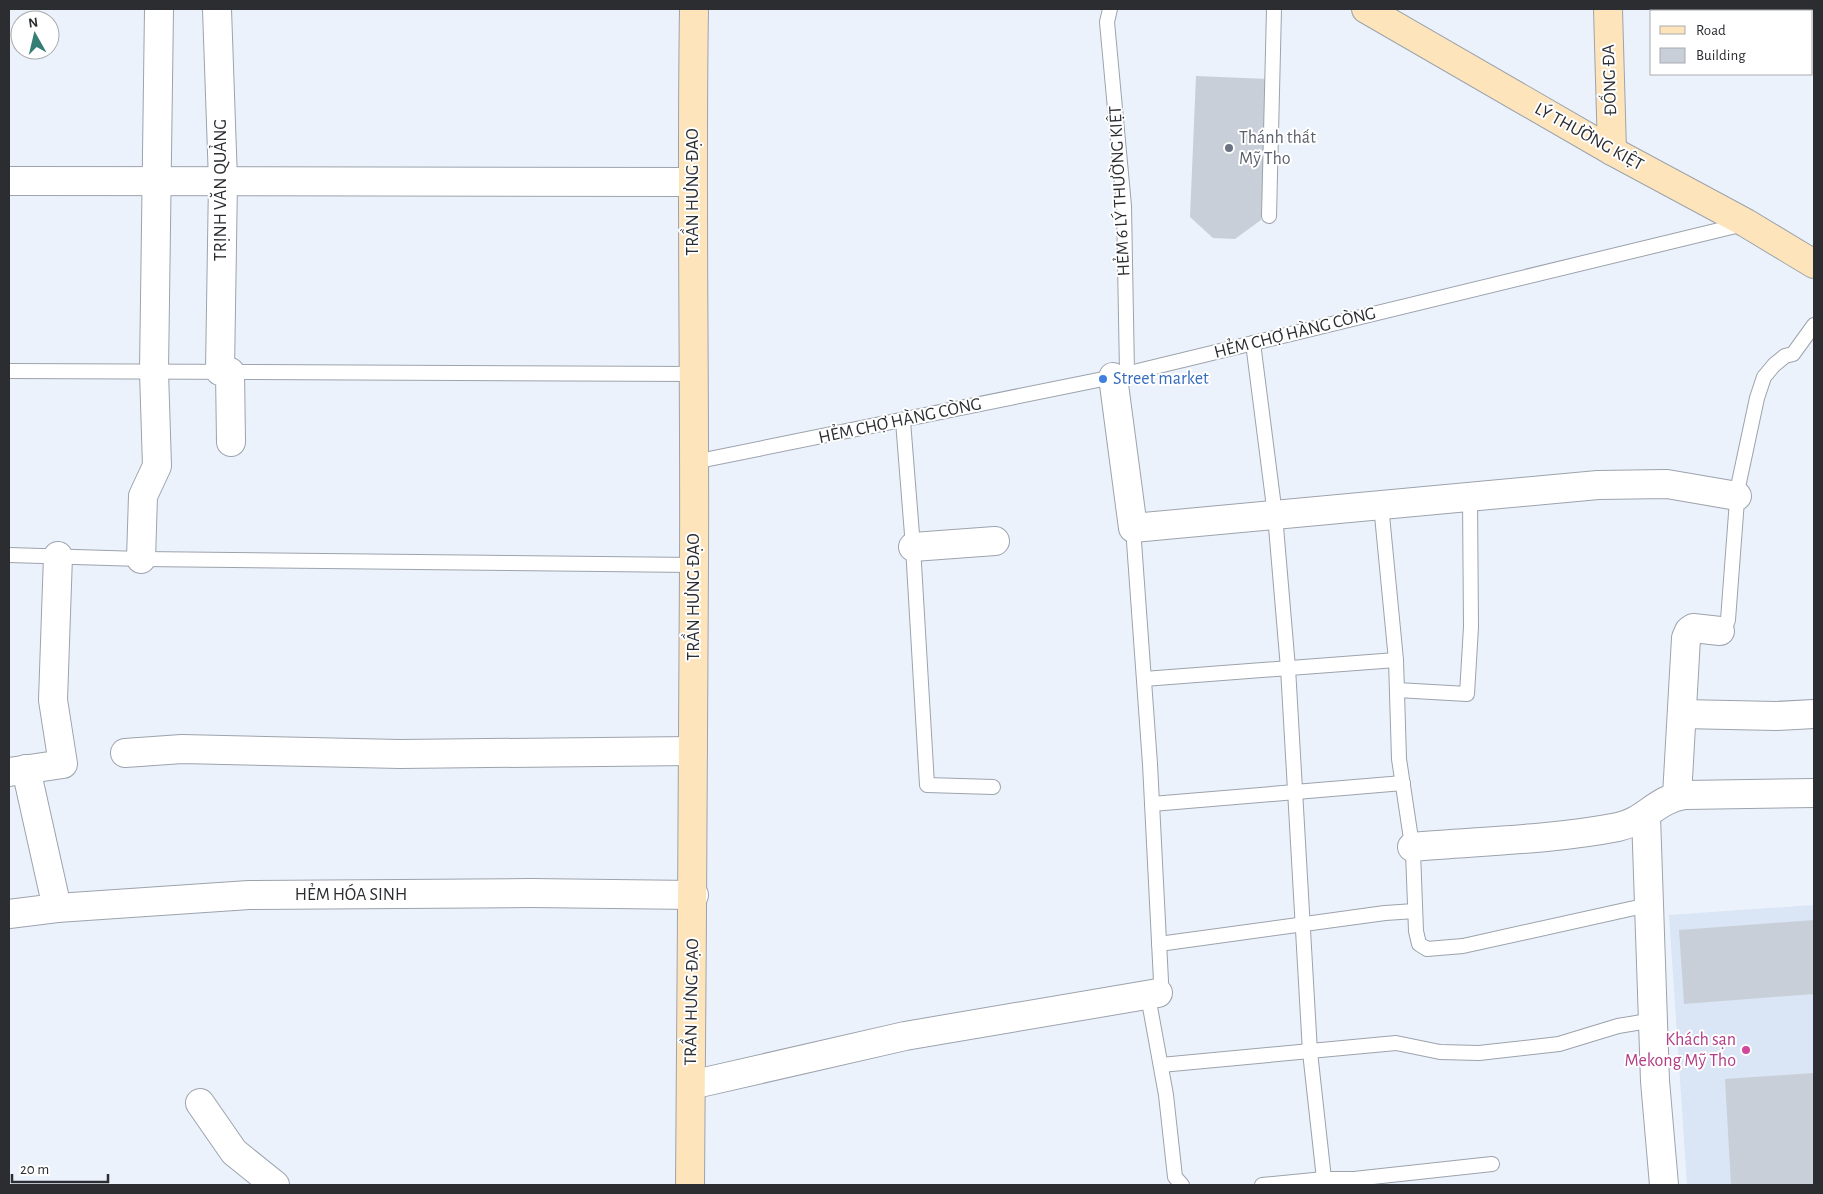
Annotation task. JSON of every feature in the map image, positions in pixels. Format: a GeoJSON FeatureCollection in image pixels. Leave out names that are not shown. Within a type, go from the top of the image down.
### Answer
{"type":"FeatureCollection","features":[{"type":"Feature","properties":{"kind":"street"},"geometry":{"type":"LineString","coordinates":[[141,559],[143,496],[157,466],[154,372],[159,9]]}},
{"type":"Feature","properties":{"kind":"street","name":"TRỊNH VĂN QUẢNG"},"geometry":{"type":"LineString","coordinates":[[217,9],[223,181],[225,371],[231,442]]}},
{"type":"Feature","properties":{"kind":"street","name":"TRẦN HƯNG ĐẠO"},"geometry":{"type":"LineString","coordinates":[[690,1185],[694,895],[692,182],[694,9]]}},
{"type":"Feature","properties":{"kind":"street","name":"LÝ THƯỜNG KIỆT"},"geometry":{"type":"LineString","coordinates":[[1366,9],[1612,152],[1746,224],[1814,264]]}},
{"type":"Feature","properties":{"kind":"street","name":"ĐỐNG ĐA"},"geometry":{"type":"LineString","coordinates":[[1608,9],[1612,152]]}},
{"type":"Feature","properties":{"kind":"street"},"geometry":{"type":"LineString","coordinates":[[9,181],[692,182]]}},
{"type":"Feature","properties":{"kind":"street"},"geometry":{"type":"LineString","coordinates":[[1120,375],[1133,528],[1598,485],[1667,484],[1737,496]]}},
{"type":"Feature","properties":{"kind":"street"},"geometry":{"type":"LineString","coordinates":[[913,547],[995,541]]}},
{"type":"Feature","properties":{"kind":"street"},"geometry":{"type":"LineString","coordinates":[[57,908],[17,770],[62,764],[53,700],[58,556]]}},
{"type":"Feature","properties":{"kind":"street"},"geometry":{"type":"LineString","coordinates":[[1677,796],[1686,638],[1689,631],[1693,628],[1720,630]]}},
{"type":"Feature","properties":{"kind":"street"},"geometry":{"type":"LineString","coordinates":[[1682,714],[1776,716],[1814,714]]}},
{"type":"Feature","properties":{"kind":"street"},"geometry":{"type":"LineString","coordinates":[[125,753],[182,749],[400,754],[693,751]]}},
{"type":"Feature","properties":{"kind":"street"},"geometry":{"type":"LineString","coordinates":[[1412,847],[1583,833],[1620,826],[1646,816],[1654,806],[1668,798],[1677,796],[1814,793]]}},
{"type":"Feature","properties":{"kind":"street"},"geometry":{"type":"LineString","coordinates":[[1646,816],[1655,1081],[1664,1185]]}},
{"type":"Feature","properties":{"kind":"street","name":"HẺM HÓA SINH"},"geometry":{"type":"LineString","coordinates":[[9,914],[57,908],[249,895],[531,893],[694,895]]}},
{"type":"Feature","properties":{"kind":"street"},"geometry":{"type":"LineString","coordinates":[[691,1085],[905,1036],[1153,995]]}},
{"type":"Feature","properties":{"kind":"street"},"geometry":{"type":"LineString","coordinates":[[200,1103],[234,1152],[275,1185]]}},
{"type":"Feature","properties":{"kind":"lane","name":"HẺM 6 LÝ THƯỜNG KIỆT"},"geometry":{"type":"LineString","coordinates":[[1110,9],[1107,22],[1124,206],[1120,375]]}},
{"type":"Feature","properties":{"kind":"lane"},"geometry":{"type":"LineString","coordinates":[[1269,216],[1274,9]]}},
{"type":"Feature","properties":{"kind":"lane","name":"HẺM CHỢ HÀNG CÒNG"},"geometry":{"type":"LineString","coordinates":[[694,462],[903,421],[1120,375],[1746,224]]}},
{"type":"Feature","properties":{"kind":"lane"},"geometry":{"type":"LineString","coordinates":[[1720,630],[1726,628],[1728,620],[1737,496],[1757,398],[1764,377],[1785,356],[1793,354],[1814,325]]}},
{"type":"Feature","properties":{"kind":"lane"},"geometry":{"type":"LineString","coordinates":[[1253,343],[1275,515],[1288,668],[1301,926],[1310,1052],[1324,1179]]}},
{"type":"Feature","properties":{"kind":"lane"},"geometry":{"type":"LineString","coordinates":[[9,371],[694,374]]}},
{"type":"Feature","properties":{"kind":"lane"},"geometry":{"type":"LineString","coordinates":[[903,421],[913,547],[926,785],[993,787]]}},
{"type":"Feature","properties":{"kind":"lane"},"geometry":{"type":"LineString","coordinates":[[1397,690],[1467,694],[1471,627],[1470,497]]}},
{"type":"Feature","properties":{"kind":"lane"},"geometry":{"type":"LineString","coordinates":[[1381,505],[1396,660],[1400,760],[1412,847],[1416,931],[1419,944],[1427,949],[1464,946],[1648,905]]}},
{"type":"Feature","properties":{"kind":"lane"},"geometry":{"type":"LineString","coordinates":[[1133,528],[1152,804],[1161,981],[1153,995],[1175,1176],[1182,1185]]}},
{"type":"Feature","properties":{"kind":"lane"},"geometry":{"type":"LineString","coordinates":[[9,555],[141,559],[694,565]]}},
{"type":"Feature","properties":{"kind":"lane"},"geometry":{"type":"LineString","coordinates":[[1144,679],[1396,660]]}},
{"type":"Feature","properties":{"kind":"lane"},"geometry":{"type":"LineString","coordinates":[[1152,804],[1403,783]]}},
{"type":"Feature","properties":{"kind":"lane"},"geometry":{"type":"LineString","coordinates":[[1159,944],[1385,913],[1415,911]]}},
{"type":"Feature","properties":{"kind":"lane"},"geometry":{"type":"LineString","coordinates":[[1161,1064],[1396,1043],[1440,1052],[1479,1053],[1559,1044],[1618,1026],[1654,1020]]}},
{"type":"Feature","properties":{"kind":"lane"},"geometry":{"type":"LineString","coordinates":[[1262,1185],[1324,1179],[1354,1179],[1492,1164]]}},
{"type":"Feature","properties":{"kind":"shaded area","name":"Khách sạn Mekong Mỹ Tho"},"geometry":{"type":"Polygon","coordinates":[[[1814,905],[1814,1185],[1687,1185],[1669,915],[1814,905]]]}},
{"type":"Feature","properties":{"kind":"building","name":"Thánh thất Mỹ Tho"},"geometry":{"type":"Polygon","coordinates":[[[1196,76],[1268,79],[1261,220],[1235,239],[1213,238],[1190,217],[1196,76]]]}},
{"type":"Feature","properties":{"kind":"building"},"geometry":{"type":"Polygon","coordinates":[[[1814,920],[1814,994],[1684,1004],[1679,930],[1814,920]]]}},
{"type":"Feature","properties":{"kind":"building"},"geometry":{"type":"Polygon","coordinates":[[[1814,1073],[1814,1185],[1731,1185],[1725,1079],[1814,1073]]]}},
{"type":"Feature","properties":{"kind":"place","name":"Thánh thất Mỹ Tho"},"geometry":{"type":"Point","coordinates":[1229,148]}},
{"type":"Feature","properties":{"kind":"place","name":"Street market"},"geometry":{"type":"Point","coordinates":[1103,379]}},
{"type":"Feature","properties":{"kind":"place","name":"Khách sạn Mekong Mỹ Tho"},"geometry":{"type":"Point","coordinates":[1746,1050]}}]}
